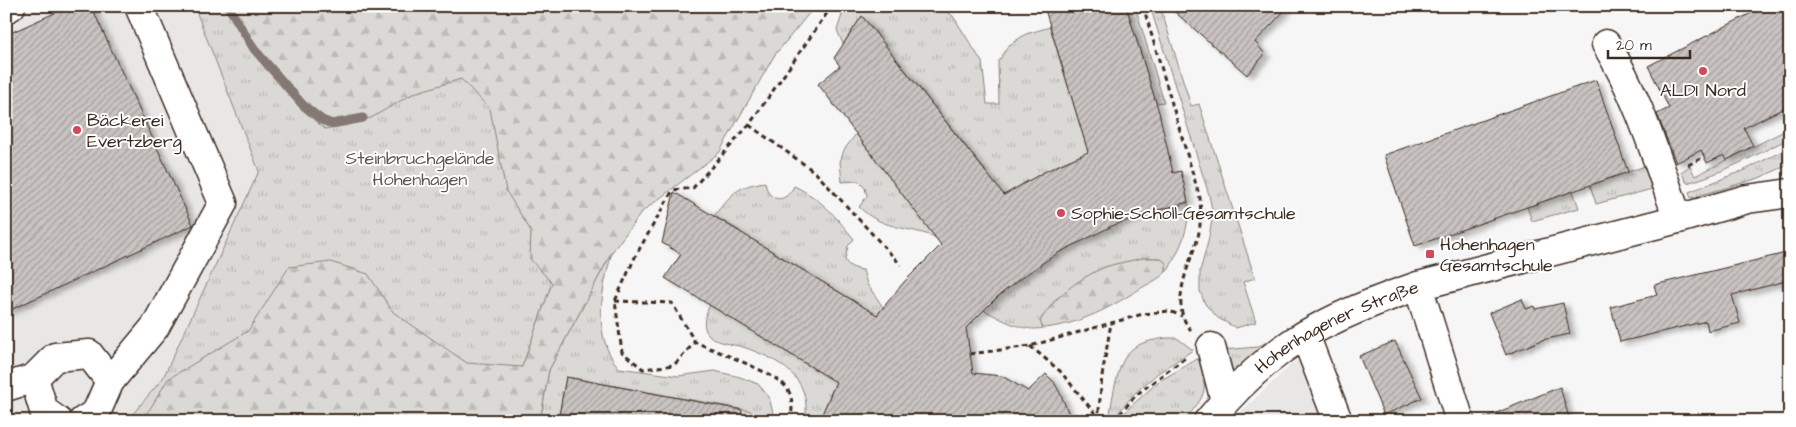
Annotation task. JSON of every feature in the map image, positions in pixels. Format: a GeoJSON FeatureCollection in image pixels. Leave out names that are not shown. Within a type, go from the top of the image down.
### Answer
{"type":"FeatureCollection","features":[{"type":"Feature","properties":{"kind":"street"},"geometry":{"type":"LineString","coordinates":[[6,8],[11,6]]}},
{"type":"Feature","properties":{"kind":"street"},"geometry":{"type":"LineString","coordinates":[[83,421],[96,413],[110,381],[155,327],[223,203],[139,6]]}},
{"type":"Feature","properties":{"kind":"street"},"geometry":{"type":"LineString","coordinates":[[1606,44],[1621,69],[1635,100],[1678,219]]}},
{"type":"Feature","properties":{"kind":"street","name":"Hohenhagener Straße"},"geometry":{"type":"LineString","coordinates":[[1747,198],[1790,174]]}},
{"type":"Feature","properties":{"kind":"street","name":"Hohenhagener Straße"},"geometry":{"type":"LineString","coordinates":[[1216,411],[1282,349],[1305,335],[1383,298],[1418,286],[1678,219],[1747,198],[1790,193]]}},
{"type":"Feature","properties":{"kind":"street"},"geometry":{"type":"LineString","coordinates":[[1418,286],[1460,421]]}},
{"type":"Feature","properties":{"kind":"street"},"geometry":{"type":"LineString","coordinates":[[1305,335],[1338,421]]}},
{"type":"Feature","properties":{"kind":"street"},"geometry":{"type":"LineString","coordinates":[[1211,347],[1216,411]]}},
{"type":"Feature","properties":{"kind":"street"},"geometry":{"type":"LineString","coordinates":[[6,387],[34,378],[55,357],[89,354],[110,381]]}},
{"type":"Feature","properties":{"kind":"street"},"geometry":{"type":"LineString","coordinates":[[34,378],[44,411],[58,421]]}},
{"type":"Feature","properties":{"kind":"path"},"geometry":{"type":"LineString","coordinates":[[695,342],[674,365],[643,368],[622,352],[615,301],[636,255],[673,190],[693,188],[749,125],[832,6]]}},
{"type":"Feature","properties":{"kind":"path"},"geometry":{"type":"LineString","coordinates":[[1114,421],[1136,395],[1169,369],[1183,359],[1211,347],[1186,324],[1181,306],[1184,284],[1201,220],[1200,198],[1143,6]]}},
{"type":"Feature","properties":{"kind":"path"},"geometry":{"type":"LineString","coordinates":[[749,125],[815,172],[901,265]]}},
{"type":"Feature","properties":{"kind":"path"},"geometry":{"type":"LineString","coordinates":[[615,301],[672,303],[695,342],[772,376],[785,385],[792,401],[791,421]]}},
{"type":"Feature","properties":{"kind":"path"},"geometry":{"type":"LineString","coordinates":[[970,354],[1030,346],[1159,311],[1169,311],[1183,316]]}},
{"type":"Feature","properties":{"kind":"path"},"geometry":{"type":"LineString","coordinates":[[1098,419],[1102,376],[1111,324]]}},
{"type":"Feature","properties":{"kind":"path"},"geometry":{"type":"LineString","coordinates":[[1030,346],[1060,371],[1098,419]]}},
{"type":"Feature","properties":{"kind":"shaded area"},"geometry":{"type":"Polygon","coordinates":[[[6,6],[207,6],[259,171],[168,379],[139,421],[6,421],[6,6]]]}},
{"type":"Feature","properties":{"kind":"shaded area"},"geometry":{"type":"Polygon","coordinates":[[[1318,345],[1351,421],[1231,421],[1291,365],[1318,345]]]}},
{"type":"Feature","properties":{"kind":"green space","name":"Steinbruchgelände Hohenhagen"},"geometry":{"type":"Polygon","coordinates":[[[194,6],[778,6],[544,274],[552,283],[522,367],[493,421],[127,421],[163,378],[259,171],[194,6]]]}},
{"type":"Feature","properties":{"kind":"green space"},"geometry":{"type":"Polygon","coordinates":[[[229,6],[815,6],[774,56],[719,153],[642,212],[612,252],[549,370],[540,421],[139,421],[150,409],[168,379],[248,331],[289,267],[331,262],[368,274],[393,312],[467,363],[522,367],[552,283],[530,259],[531,231],[506,191],[490,109],[461,79],[414,93],[371,118],[325,129],[299,107],[238,24],[229,6]]]}},
{"type":"Feature","properties":{"kind":"green space"},"geometry":{"type":"Polygon","coordinates":[[[845,6],[940,6],[953,16],[982,62],[987,104],[999,104],[998,62],[1009,45],[1026,34],[1050,27],[1080,125],[1118,141],[1062,163],[1026,182],[976,214],[987,173],[894,56],[892,58],[885,48],[886,46],[862,16],[843,44],[837,30],[845,6]]]}},
{"type":"Feature","properties":{"kind":"green space"},"geometry":{"type":"Polygon","coordinates":[[[1126,6],[1135,6],[1164,102],[1156,103],[1126,6]]]}},
{"type":"Feature","properties":{"kind":"green space"},"geometry":{"type":"Polygon","coordinates":[[[1150,6],[1160,6],[1191,106],[1199,104],[1255,278],[1243,282],[1256,322],[1236,328],[1218,318],[1205,304],[1200,291],[1200,271],[1213,214],[1209,195],[1150,6]]]}},
{"type":"Feature","properties":{"kind":"green space"},"geometry":{"type":"Polygon","coordinates":[[[1790,128],[1790,138],[1714,174],[1687,183],[1681,172],[1690,166],[1695,176],[1790,128]]]}},
{"type":"Feature","properties":{"kind":"green space"},"geometry":{"type":"Polygon","coordinates":[[[856,134],[924,222],[944,242],[923,233],[879,221],[859,207],[867,196],[865,188],[858,181],[842,182],[840,162],[844,150],[856,134]]]}},
{"type":"Feature","properties":{"kind":"green space"},"geometry":{"type":"Polygon","coordinates":[[[1790,147],[1790,164],[1759,178],[1691,198],[1689,192],[1747,169],[1790,147]]]}},
{"type":"Feature","properties":{"kind":"green space"},"geometry":{"type":"Polygon","coordinates":[[[1648,165],[1655,184],[1652,189],[1596,204],[1590,185],[1648,165]]]}},
{"type":"Feature","properties":{"kind":"green space"},"geometry":{"type":"Polygon","coordinates":[[[765,182],[770,194],[777,199],[786,196],[794,186],[804,191],[820,202],[854,239],[848,246],[845,260],[851,266],[863,270],[867,284],[883,307],[858,342],[854,301],[751,239],[739,234],[740,231],[714,216],[735,192],[748,186],[765,182]]]}},
{"type":"Feature","properties":{"kind":"green space"},"geometry":{"type":"Polygon","coordinates":[[[1573,191],[1579,208],[1532,221],[1527,207],[1573,191]]]}},
{"type":"Feature","properties":{"kind":"green space"},"geometry":{"type":"Polygon","coordinates":[[[1188,202],[1188,221],[1184,237],[1166,272],[1166,263],[1160,258],[1143,258],[1105,267],[1086,277],[1056,299],[1040,321],[1043,328],[1020,327],[983,310],[1014,283],[1011,279],[1074,244],[1132,218],[1188,202]]]}},
{"type":"Feature","properties":{"kind":"green space"},"geometry":{"type":"Polygon","coordinates":[[[612,252],[602,297],[601,312],[605,341],[610,355],[619,368],[678,376],[715,371],[740,377],[758,384],[769,397],[775,421],[750,421],[751,411],[566,377],[558,421],[540,421],[549,370],[612,252]]]}},
{"type":"Feature","properties":{"kind":"green space"},"geometry":{"type":"Polygon","coordinates":[[[1143,258],[1160,258],[1166,263],[1166,272],[1161,277],[1096,314],[1070,323],[1043,328],[1040,321],[1052,304],[1068,289],[1105,267],[1143,258]]]}},
{"type":"Feature","properties":{"kind":"green space"},"geometry":{"type":"Polygon","coordinates":[[[710,305],[813,368],[852,354],[834,386],[819,421],[805,421],[806,406],[804,393],[798,382],[781,364],[743,347],[717,341],[709,335],[704,321],[710,305]]]}},
{"type":"Feature","properties":{"kind":"green space"},"geometry":{"type":"Polygon","coordinates":[[[1167,338],[1177,338],[1193,350],[1158,373],[1136,392],[1109,421],[1117,378],[1128,353],[1140,344],[1167,338]]]}},
{"type":"Feature","properties":{"kind":"green space"},"geometry":{"type":"Polygon","coordinates":[[[1267,342],[1238,367],[1229,370],[1223,350],[1257,347],[1267,342]]]}},
{"type":"Feature","properties":{"kind":"green space"},"geometry":{"type":"Polygon","coordinates":[[[1199,358],[1204,379],[1204,392],[1184,421],[1118,421],[1129,408],[1158,382],[1199,358]]]}},
{"type":"Feature","properties":{"kind":"building","name":"Bäckerei Evertzberg"},"geometry":{"type":"Polygon","coordinates":[[[70,6],[91,6],[193,225],[6,312],[6,35],[70,6]]]}},
{"type":"Feature","properties":{"kind":"building","name":"Sophie-Scholl-Gesamtschule"},"geometry":{"type":"Polygon","coordinates":[[[1044,6],[1126,6],[1159,112],[1173,173],[1181,171],[1188,202],[1114,225],[1056,254],[996,298],[966,328],[973,373],[1002,376],[1028,391],[1046,374],[1054,382],[1072,421],[819,421],[836,382],[665,278],[681,254],[662,243],[674,192],[877,315],[904,282],[941,245],[818,84],[840,66],[834,58],[862,16],[1004,195],[1044,172],[1088,152],[1044,6]]]}},
{"type":"Feature","properties":{"kind":"building"},"geometry":{"type":"Polygon","coordinates":[[[1168,6],[1289,6],[1255,42],[1265,54],[1247,75],[1168,6]]]}},
{"type":"Feature","properties":{"kind":"building"},"geometry":{"type":"Polygon","coordinates":[[[1765,6],[1790,6],[1790,105],[1744,128],[1753,146],[1727,160],[1724,155],[1707,163],[1701,150],[1676,163],[1657,114],[1669,108],[1648,66],[1765,6]]]}},
{"type":"Feature","properties":{"kind":"building"},"geometry":{"type":"Polygon","coordinates":[[[1596,80],[1628,172],[1415,246],[1384,155],[1596,80]]]}},
{"type":"Feature","properties":{"kind":"building"},"geometry":{"type":"Polygon","coordinates":[[[1790,252],[1790,280],[1732,295],[1740,323],[1708,331],[1706,321],[1620,342],[1611,307],[1657,295],[1654,285],[1790,252]]]}},
{"type":"Feature","properties":{"kind":"building"},"geometry":{"type":"Polygon","coordinates":[[[1522,299],[1526,309],[1534,306],[1535,309],[1563,303],[1570,334],[1542,340],[1506,355],[1489,313],[1522,299]]]}},
{"type":"Feature","properties":{"kind":"building"},"geometry":{"type":"Polygon","coordinates":[[[1395,341],[1422,398],[1384,415],[1359,356],[1395,341]]]}},
{"type":"Feature","properties":{"kind":"building"},"geometry":{"type":"Polygon","coordinates":[[[566,377],[742,410],[741,421],[558,421],[566,377]]]}},
{"type":"Feature","properties":{"kind":"building"},"geometry":{"type":"Polygon","coordinates":[[[1560,387],[1570,421],[1479,421],[1479,420],[1560,387]]]}},
{"type":"Feature","properties":{"kind":"waterway"},"geometry":{"type":"LineString","coordinates":[[228,6],[254,49],[303,105],[322,120],[332,124],[363,118]]}},
{"type":"Feature","properties":{"kind":"place","name":"ALDI Nord"},"geometry":{"type":"Point","coordinates":[1703,71]}},
{"type":"Feature","properties":{"kind":"place","name":"Bäckerei Evertzberg"},"geometry":{"type":"Point","coordinates":[77,130]}},
{"type":"Feature","properties":{"kind":"place","name":"Sophie-Scholl-Gesamtschule"},"geometry":{"type":"Point","coordinates":[1061,213]}},
{"type":"Feature","properties":{"kind":"place","name":"Hohenhagen Gesamtschule"},"geometry":{"type":"Point","coordinates":[1430,254]}}]}
